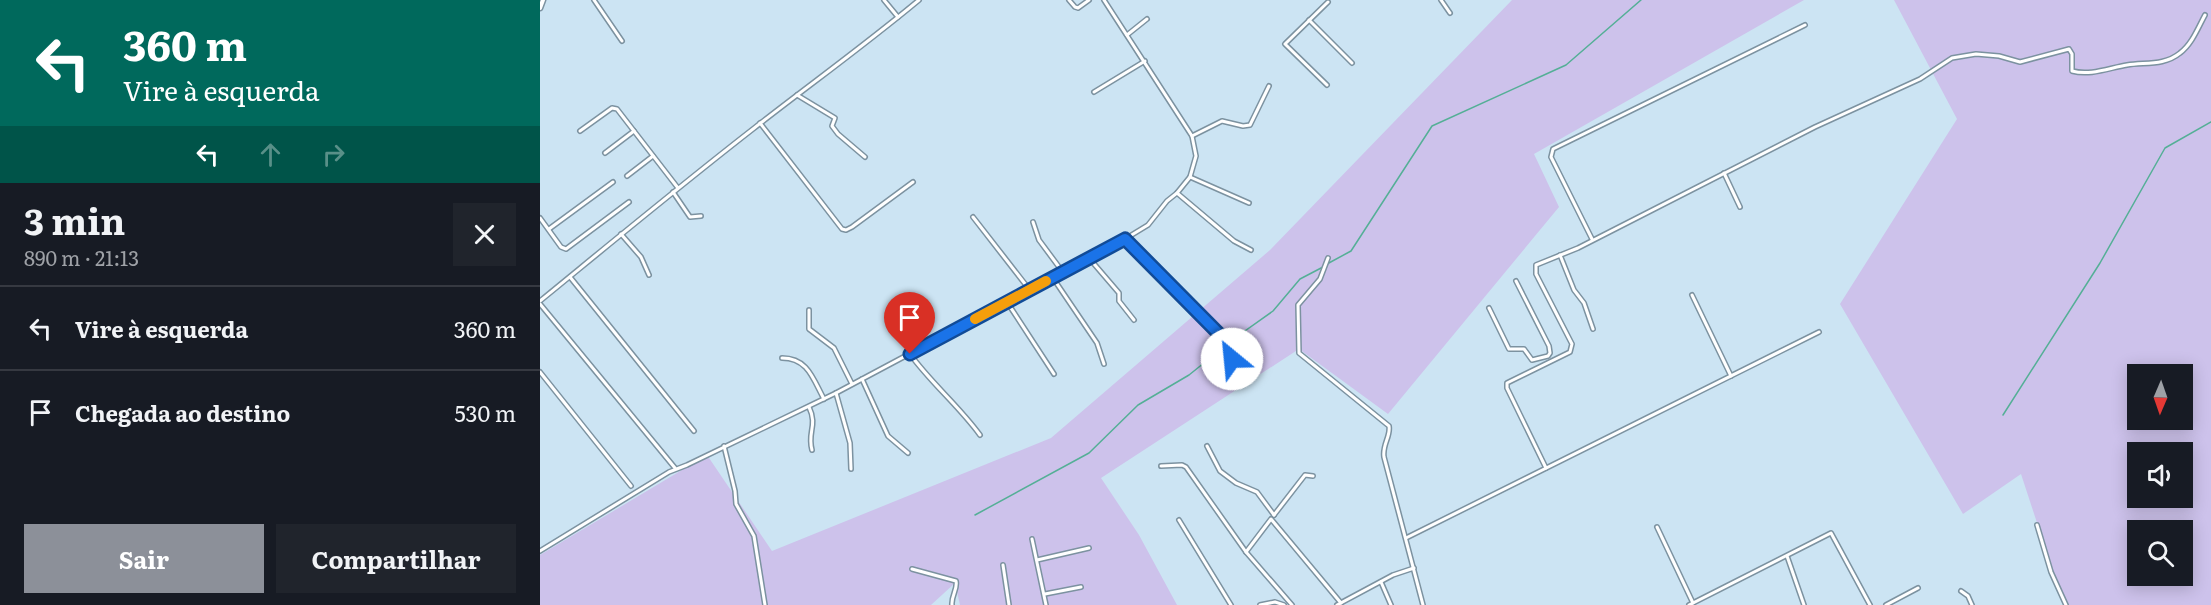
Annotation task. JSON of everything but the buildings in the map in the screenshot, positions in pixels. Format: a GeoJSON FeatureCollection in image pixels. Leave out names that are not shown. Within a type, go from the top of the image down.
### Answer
{"type":"FeatureCollection","features":[{"type":"Feature","properties":{"kind":"main road"},"geometry":{"type":"LineString","coordinates":[[540,9],[542,0]]}},
{"type":"Feature","properties":{"kind":"street"},"geometry":{"type":"LineString","coordinates":[[594,0],[622,41]]}},
{"type":"Feature","properties":{"kind":"street"},"geometry":{"type":"LineString","coordinates":[[884,0],[898,18]]}},
{"type":"Feature","properties":{"kind":"street"},"geometry":{"type":"LineString","coordinates":[[675,468],[540,302],[678,188],[919,0]]}},
{"type":"Feature","properties":{"kind":"street"},"geometry":{"type":"LineString","coordinates":[[1069,0],[1075,8],[1078,8],[1089,0]]}},
{"type":"Feature","properties":{"kind":"street"},"geometry":{"type":"LineString","coordinates":[[540,551],[675,468],[687,465],[809,407],[1148,225],[1190,177],[1196,156],[1192,136],[1104,0]]}},
{"type":"Feature","properties":{"kind":"street"},"geometry":{"type":"LineString","coordinates":[[1441,0],[1450,13]]}},
{"type":"Feature","properties":{"kind":"street"},"geometry":{"type":"LineString","coordinates":[[1327,85],[1285,44],[1328,1],[1331,6]]}},
{"type":"Feature","properties":{"kind":"street"},"geometry":{"type":"LineString","coordinates":[[1546,468],[1507,388],[1507,383],[1572,349],[1572,344],[1535,269],[1538,264],[1578,248],[1815,127],[1920,79],[1952,58],[1976,54],[1999,56],[2020,62],[2069,50],[2072,54],[2072,70],[2080,73],[2130,64],[2150,64],[2178,55],[2187,47],[2205,15]]}},
{"type":"Feature","properties":{"kind":"street"},"geometry":{"type":"LineString","coordinates":[[1126,35],[1147,19]]}},
{"type":"Feature","properties":{"kind":"street"},"geometry":{"type":"LineString","coordinates":[[1309,20],[1352,63]]}},
{"type":"Feature","properties":{"kind":"street"},"geometry":{"type":"LineString","coordinates":[[1592,239],[1551,157],[1553,149],[1805,25]]}},
{"type":"Feature","properties":{"kind":"street"},"geometry":{"type":"LineString","coordinates":[[1094,92],[1145,61]]}},
{"type":"Feature","properties":{"kind":"street"},"geometry":{"type":"LineString","coordinates":[[1192,136],[1220,121],[1250,125],[1269,86]]}},
{"type":"Feature","properties":{"kind":"street"},"geometry":{"type":"LineString","coordinates":[[797,95],[833,117],[835,119],[832,126],[838,134],[865,157]]}},
{"type":"Feature","properties":{"kind":"street"},"geometry":{"type":"LineString","coordinates":[[580,131],[614,108],[678,188]]}},
{"type":"Feature","properties":{"kind":"street"},"geometry":{"type":"LineString","coordinates":[[760,123],[842,229],[852,227],[913,182]]}},
{"type":"Feature","properties":{"kind":"street"},"geometry":{"type":"LineString","coordinates":[[605,153],[634,131]]}},
{"type":"Feature","properties":{"kind":"street"},"geometry":{"type":"LineString","coordinates":[[627,176],[653,156]]}},
{"type":"Feature","properties":{"kind":"street"},"geometry":{"type":"LineString","coordinates":[[1724,173],[1740,207]]}},
{"type":"Feature","properties":{"kind":"street"},"geometry":{"type":"LineString","coordinates":[[1190,177],[1249,203]]}},
{"type":"Feature","properties":{"kind":"street"},"geometry":{"type":"LineString","coordinates":[[549,230],[613,182]]}},
{"type":"Feature","properties":{"kind":"street"},"geometry":{"type":"LineString","coordinates":[[673,192],[690,217],[701,216]]}},
{"type":"Feature","properties":{"kind":"street"},"geometry":{"type":"LineString","coordinates":[[1177,194],[1234,241],[1251,250]]}},
{"type":"Feature","properties":{"kind":"street"},"geometry":{"type":"LineString","coordinates":[[540,218],[561,248],[566,249],[629,202]]}},
{"type":"Feature","properties":{"kind":"street"},"geometry":{"type":"LineString","coordinates":[[973,217],[1029,290]]}},
{"type":"Feature","properties":{"kind":"street"},"geometry":{"type":"LineString","coordinates":[[1033,222],[1039,240],[1063,272]]}},
{"type":"Feature","properties":{"kind":"street"},"geometry":{"type":"LineString","coordinates":[[621,234],[641,256],[649,275]]}},
{"type":"Feature","properties":{"kind":"street"},"geometry":{"type":"LineString","coordinates":[[1125,239],[1230,345],[1233,356],[1223,372]]}},
{"type":"Feature","properties":{"kind":"street"},"geometry":{"type":"LineString","coordinates":[[1560,255],[1574,290],[1584,303],[1593,329]]}},
{"type":"Feature","properties":{"kind":"street"},"geometry":{"type":"LineString","coordinates":[[1089,258],[1119,293],[1119,301],[1134,320]]}},
{"type":"Feature","properties":{"kind":"street"},"geometry":{"type":"LineString","coordinates":[[1328,258],[1320,279],[1298,305],[1299,353],[1389,426],[1390,431],[1383,449],[1384,457],[1424,605]]}},
{"type":"Feature","properties":{"kind":"street"},"geometry":{"type":"LineString","coordinates":[[570,277],[694,431]]}},
{"type":"Feature","properties":{"kind":"street"},"geometry":{"type":"LineString","coordinates":[[1053,278],[1097,343],[1104,364]]}},
{"type":"Feature","properties":{"kind":"street"},"geometry":{"type":"LineString","coordinates":[[1516,281],[1549,346],[1550,353],[1544,358],[1532,360]]}},
{"type":"Feature","properties":{"kind":"street"},"geometry":{"type":"LineString","coordinates":[[1692,295],[1731,376]]}},
{"type":"Feature","properties":{"kind":"street"},"geometry":{"type":"LineString","coordinates":[[1007,302],[1054,374]]}},
{"type":"Feature","properties":{"kind":"street"},"geometry":{"type":"LineString","coordinates":[[1489,308],[1509,349],[1524,349],[1537,369]]}},
{"type":"Feature","properties":{"kind":"street"},"geometry":{"type":"LineString","coordinates":[[809,310],[809,329],[834,348],[852,384]]}},
{"type":"Feature","properties":{"kind":"street"},"geometry":{"type":"LineString","coordinates":[[1406,538],[1819,332]]}},
{"type":"Feature","properties":{"kind":"street"},"geometry":{"type":"LineString","coordinates":[[910,354],[942,394],[969,419],[980,435]]}},
{"type":"Feature","properties":{"kind":"street"},"geometry":{"type":"LineString","coordinates":[[782,358],[797,360],[803,364],[824,399]]}},
{"type":"Feature","properties":{"kind":"street"},"geometry":{"type":"LineString","coordinates":[[540,372],[631,486]]}},
{"type":"Feature","properties":{"kind":"street"},"geometry":{"type":"LineString","coordinates":[[862,379],[888,436],[908,453]]}},
{"type":"Feature","properties":{"kind":"street"},"geometry":{"type":"LineString","coordinates":[[836,393],[850,443],[851,469]]}},
{"type":"Feature","properties":{"kind":"street"},"geometry":{"type":"LineString","coordinates":[[809,407],[814,420],[810,440],[812,450]]}},
{"type":"Feature","properties":{"kind":"street"},"geometry":{"type":"LineString","coordinates":[[724,446],[737,506],[754,536],[765,605]]}},
{"type":"Feature","properties":{"kind":"street"},"geometry":{"type":"LineString","coordinates":[[1206,446],[1220,471],[1236,483],[1257,492],[1272,517],[1339,604],[1397,573],[1414,568]]}},
{"type":"Feature","properties":{"kind":"street"},"geometry":{"type":"LineString","coordinates":[[1161,466],[1186,467],[1246,552],[1292,605]]}},
{"type":"Feature","properties":{"kind":"street"},"geometry":{"type":"LineString","coordinates":[[1246,552],[1305,475],[1313,476]]}},
{"type":"Feature","properties":{"kind":"street"},"geometry":{"type":"LineString","coordinates":[[1179,520],[1231,605]]}},
{"type":"Feature","properties":{"kind":"street"},"geometry":{"type":"LineString","coordinates":[[2037,525],[2051,573],[2066,605]]}},
{"type":"Feature","properties":{"kind":"street"},"geometry":{"type":"LineString","coordinates":[[1657,527],[1694,603]]}},
{"type":"Feature","properties":{"kind":"street"},"geometry":{"type":"LineString","coordinates":[[1689,605],[1831,534],[1870,605]]}},
{"type":"Feature","properties":{"kind":"street"},"geometry":{"type":"LineString","coordinates":[[1032,539],[1046,605]]}},
{"type":"Feature","properties":{"kind":"street"},"geometry":{"type":"LineString","coordinates":[[1037,560],[1089,548]]}},
{"type":"Feature","properties":{"kind":"street"},"geometry":{"type":"LineString","coordinates":[[1787,555],[1804,605]]}},
{"type":"Feature","properties":{"kind":"street"},"geometry":{"type":"LineString","coordinates":[[1003,565],[1009,605]]}},
{"type":"Feature","properties":{"kind":"street"},"geometry":{"type":"LineString","coordinates":[[912,569],[956,581],[951,600],[952,605]]}},
{"type":"Feature","properties":{"kind":"street"},"geometry":{"type":"LineString","coordinates":[[1381,582],[1391,605]]}},
{"type":"Feature","properties":{"kind":"street"},"geometry":{"type":"LineString","coordinates":[[1044,594],[1081,587]]}},
{"type":"Feature","properties":{"kind":"street"},"geometry":{"type":"LineString","coordinates":[[1886,605],[1918,588]]}},
{"type":"Feature","properties":{"kind":"street"},"geometry":{"type":"LineString","coordinates":[[1962,591],[1968,596],[1972,605]]}},
{"type":"Feature","properties":{"kind":"street"},"geometry":{"type":"LineString","coordinates":[[1260,605],[1275,602],[1284,605]]}},
{"type":"Feature","properties":{"kind":"shaded area"},"geometry":{"type":"Polygon","coordinates":[[[1512,0],[1804,0],[1534,154],[1559,207],[1388,414],[1299,349],[1101,478],[1139,535],[1177,605],[960,605],[955,583],[931,605],[540,605],[540,555],[707,455],[772,551],[1051,438],[1270,250],[1512,0]]]}},
{"type":"Feature","properties":{"kind":"shaded area"},"geometry":{"type":"Polygon","coordinates":[[[1894,0],[2211,0],[2211,605],[2064,605],[2021,474],[1963,514],[1840,304],[1957,119],[1894,0]]]}},
{"type":"Feature","properties":{"kind":"waterway"},"geometry":{"type":"LineString","coordinates":[[1327,264],[1351,251],[1432,126],[1566,65],[1641,0]]}},
{"type":"Feature","properties":{"kind":"waterway"},"geometry":{"type":"LineString","coordinates":[[2003,415],[2100,263],[2165,148],[2211,122]]}},
{"type":"Feature","properties":{"kind":"waterway"},"geometry":{"type":"LineString","coordinates":[[975,515],[1089,453],[1138,405],[1189,375],[1273,311],[1300,279],[1323,267]]}},
{"type":"Feature","properties":{"kind":"slow traffic"},"geometry":{"type":"LineString","coordinates":[[975,319],[1046,281]]}},
{"type":"Feature","properties":{"kind":"route"},"geometry":{"type":"LineString","coordinates":[[910,354],[1125,239],[1195,307],[1230,345],[1233,351],[1232,359]]}}]}
